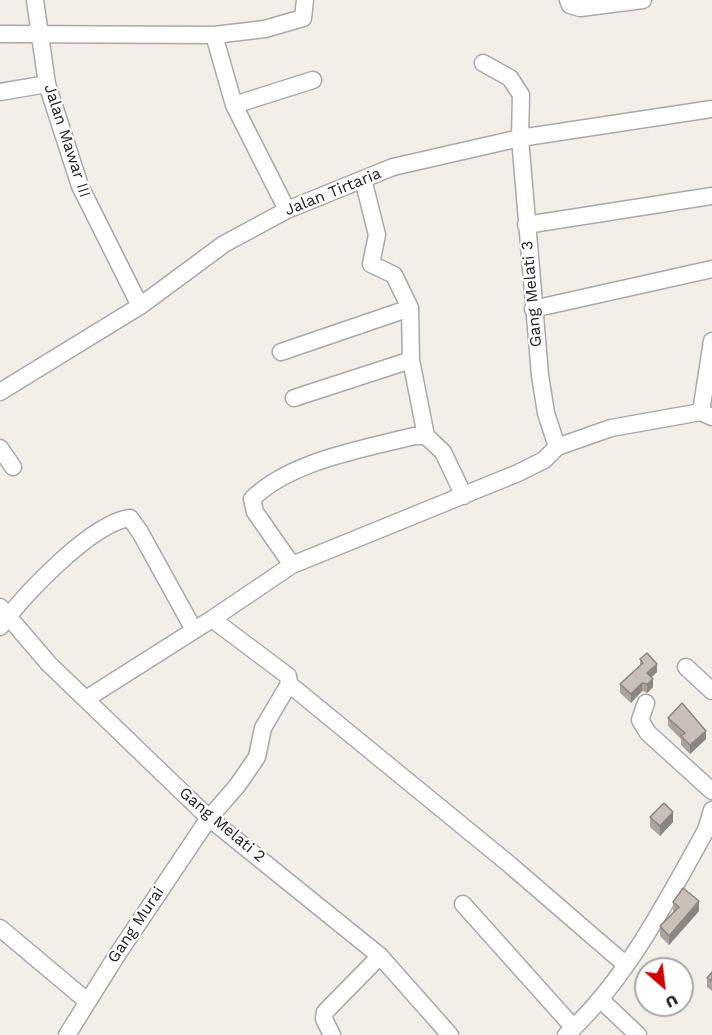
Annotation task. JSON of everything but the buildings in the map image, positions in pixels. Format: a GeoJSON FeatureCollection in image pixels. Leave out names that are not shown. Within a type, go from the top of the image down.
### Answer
{"type":"FeatureCollection","features":[{"type":"Feature","properties":{"kind":"street","name":"Jalan Mawar III"},"geometry":{"type":"LineString","coordinates":[[35,0],[42,34],[47,84],[80,186],[140,306]]}},
{"type":"Feature","properties":{"kind":"street"},"geometry":{"type":"LineString","coordinates":[[0,34],[214,34],[265,29],[303,18],[306,13],[305,0]]}},
{"type":"Feature","properties":{"kind":"street"},"geometry":{"type":"LineString","coordinates":[[568,0],[570,5],[580,8],[643,0]]}},
{"type":"Feature","properties":{"kind":"street"},"geometry":{"type":"LineString","coordinates":[[214,34],[234,105],[287,210]]}},
{"type":"Feature","properties":{"kind":"street","name":"Gang Melati 3"},"geometry":{"type":"LineString","coordinates":[[483,63],[510,78],[518,86],[521,95],[520,138],[533,309],[546,412],[557,447]]}},
{"type":"Feature","properties":{"kind":"street"},"geometry":{"type":"LineString","coordinates":[[234,105],[313,80]]}},
{"type":"Feature","properties":{"kind":"street"},"geometry":{"type":"LineString","coordinates":[[0,92],[47,84]]}},
{"type":"Feature","properties":{"kind":"street","name":"Jalan Tirtaria"},"geometry":{"type":"LineString","coordinates":[[0,392],[140,306],[224,244],[287,210],[393,167],[520,138],[712,108]]}},
{"type":"Feature","properties":{"kind":"street"},"geometry":{"type":"LineString","coordinates":[[363,180],[377,235],[371,264],[394,275],[410,308],[411,360],[426,436],[443,452],[464,496]]}},
{"type":"Feature","properties":{"kind":"street"},"geometry":{"type":"LineString","coordinates":[[526,225],[712,196]]}},
{"type":"Feature","properties":{"kind":"street"},"geometry":{"type":"LineString","coordinates":[[533,309],[712,269]]}},
{"type":"Feature","properties":{"kind":"street"},"geometry":{"type":"LineString","coordinates":[[281,352],[410,308]]}},
{"type":"Feature","properties":{"kind":"street"},"geometry":{"type":"LineString","coordinates":[[86,699],[292,565],[464,496],[544,460],[557,447],[611,428],[706,414],[712,341]]}},
{"type":"Feature","properties":{"kind":"street"},"geometry":{"type":"LineString","coordinates":[[294,398],[411,360]]}},
{"type":"Feature","properties":{"kind":"street"},"geometry":{"type":"LineString","coordinates":[[292,565],[251,505],[252,499],[260,491],[315,463],[414,436],[426,436]]}},
{"type":"Feature","properties":{"kind":"street"},"geometry":{"type":"LineString","coordinates":[[0,448],[13,467]]}},
{"type":"Feature","properties":{"kind":"street"},"geometry":{"type":"LineString","coordinates":[[3,616],[57,564],[93,536],[123,519],[130,518],[194,630]]}},
{"type":"Feature","properties":{"kind":"street","name":"Gang Melati 2"},"geometry":{"type":"LineString","coordinates":[[3,616],[49,664],[209,818],[380,956],[450,1035]]}},
{"type":"Feature","properties":{"kind":"street"},"geometry":{"type":"LineString","coordinates":[[212,619],[288,676],[289,684],[509,864],[626,965]]}},
{"type":"Feature","properties":{"kind":"street"},"geometry":{"type":"LineString","coordinates":[[686,667],[712,690]]}},
{"type":"Feature","properties":{"kind":"street","name":"Gang Murai"},"geometry":{"type":"LineString","coordinates":[[67,1035],[87,1001],[209,818],[237,786],[257,757],[263,728],[289,684]]}},
{"type":"Feature","properties":{"kind":"street"},"geometry":{"type":"LineString","coordinates":[[646,703],[640,720],[648,733],[712,791]]}},
{"type":"Feature","properties":{"kind":"street"},"geometry":{"type":"LineString","coordinates":[[463,904],[570,1032],[601,1000],[626,965],[706,830],[712,810]]}},
{"type":"Feature","properties":{"kind":"street"},"geometry":{"type":"LineString","coordinates":[[0,928],[87,1001]]}},
{"type":"Feature","properties":{"kind":"street"},"geometry":{"type":"LineString","coordinates":[[332,1035],[324,1019],[326,1012],[380,956]]}},
{"type":"Feature","properties":{"kind":"street"},"geometry":{"type":"LineString","coordinates":[[601,1000],[638,1035]]}}]}
